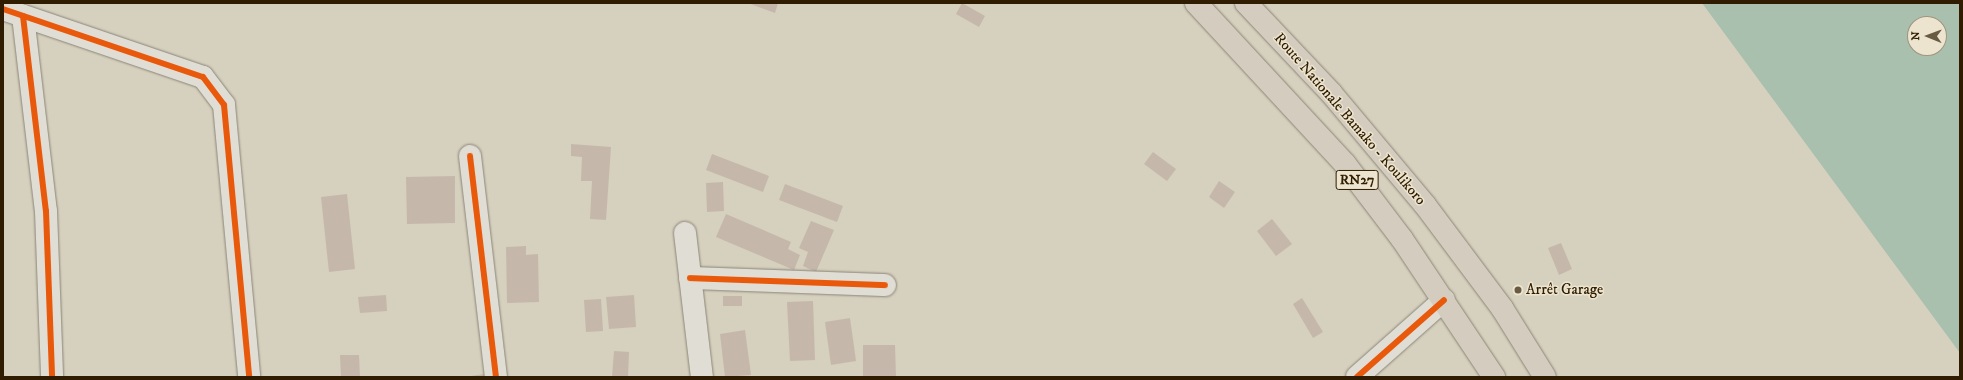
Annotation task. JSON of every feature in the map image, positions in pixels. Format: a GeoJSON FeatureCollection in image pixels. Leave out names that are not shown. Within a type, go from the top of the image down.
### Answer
{"type":"FeatureCollection","features":[{"type":"Feature","properties":{"kind":"main road","name":"RN27"},"geometry":{"type":"LineString","coordinates":[[1196,3],[1345,164],[1444,300],[1494,377]]}},
{"type":"Feature","properties":{"kind":"main road","name":"Route Nationale Bamako - Koulikoro"},"geometry":{"type":"LineString","coordinates":[[1246,3],[1330,93],[1426,205],[1502,308],[1545,377]]}},
{"type":"Feature","properties":{"kind":"street"},"geometry":{"type":"LineString","coordinates":[[52,377],[46,211],[13,13],[203,77],[224,105],[249,377]]}},
{"type":"Feature","properties":{"kind":"street"},"geometry":{"type":"LineString","coordinates":[[470,156],[496,377]]}},
{"type":"Feature","properties":{"kind":"street"},"geometry":{"type":"LineString","coordinates":[[685,234],[702,377]]}},
{"type":"Feature","properties":{"kind":"street"},"geometry":{"type":"LineString","coordinates":[[690,278],[885,285]]}},
{"type":"Feature","properties":{"kind":"street"},"geometry":{"type":"LineString","coordinates":[[1357,377],[1444,300]]}},
{"type":"Feature","properties":{"kind":"shaded area"},"geometry":{"type":"Polygon","coordinates":[[[1702,3],[1960,3],[1960,353],[1702,3]]]}},
{"type":"Feature","properties":{"kind":"building"},"geometry":{"type":"Polygon","coordinates":[[[748,3],[778,3],[775,13],[748,3]]]}},
{"type":"Feature","properties":{"kind":"building"},"geometry":{"type":"Polygon","coordinates":[[[962,3],[985,16],[979,27],[956,14],[962,3]]]}},
{"type":"Feature","properties":{"kind":"building"},"geometry":{"type":"Polygon","coordinates":[[[571,144],[611,147],[606,220],[590,219],[592,181],[581,181],[582,157],[571,156],[571,144]]]}},
{"type":"Feature","properties":{"kind":"building"},"geometry":{"type":"Polygon","coordinates":[[[1153,152],[1176,169],[1167,181],[1144,164],[1153,152]]]}},
{"type":"Feature","properties":{"kind":"building"},"geometry":{"type":"Polygon","coordinates":[[[712,154],[769,176],[763,192],[706,170],[712,154]]]}},
{"type":"Feature","properties":{"kind":"building"},"geometry":{"type":"Polygon","coordinates":[[[455,176],[455,223],[407,224],[406,177],[455,176]]]}},
{"type":"Feature","properties":{"kind":"building"},"geometry":{"type":"Polygon","coordinates":[[[1219,181],[1235,192],[1224,208],[1209,197],[1219,181]]]}},
{"type":"Feature","properties":{"kind":"building"},"geometry":{"type":"Polygon","coordinates":[[[723,182],[724,211],[707,212],[706,183],[723,182]]]}},
{"type":"Feature","properties":{"kind":"building"},"geometry":{"type":"Polygon","coordinates":[[[785,184],[843,206],[837,222],[779,200],[785,184]]]}},
{"type":"Feature","properties":{"kind":"building"},"geometry":{"type":"Polygon","coordinates":[[[347,194],[355,269],[329,272],[321,197],[347,194]]]}},
{"type":"Feature","properties":{"kind":"building"},"geometry":{"type":"Polygon","coordinates":[[[726,214],[791,242],[788,249],[800,255],[794,270],[716,237],[726,214]]]}},
{"type":"Feature","properties":{"kind":"building"},"geometry":{"type":"Polygon","coordinates":[[[1272,219],[1292,244],[1276,256],[1257,231],[1272,219]]]}},
{"type":"Feature","properties":{"kind":"building"},"geometry":{"type":"Polygon","coordinates":[[[811,221],[834,230],[816,272],[803,266],[808,252],[799,248],[811,221]]]}},
{"type":"Feature","properties":{"kind":"building"},"geometry":{"type":"Polygon","coordinates":[[[1561,243],[1572,269],[1559,275],[1548,248],[1561,243]]]}},
{"type":"Feature","properties":{"kind":"building"},"geometry":{"type":"Polygon","coordinates":[[[526,246],[526,255],[538,254],[539,302],[507,303],[506,247],[526,246]]]}},
{"type":"Feature","properties":{"kind":"building"},"geometry":{"type":"Polygon","coordinates":[[[386,295],[387,311],[360,313],[358,297],[386,295]]]}},
{"type":"Feature","properties":{"kind":"building"},"geometry":{"type":"Polygon","coordinates":[[[634,295],[636,327],[609,329],[606,297],[634,295]]]}},
{"type":"Feature","properties":{"kind":"building"},"geometry":{"type":"Polygon","coordinates":[[[723,296],[742,296],[742,306],[723,306],[723,296]]]}},
{"type":"Feature","properties":{"kind":"building"},"geometry":{"type":"Polygon","coordinates":[[[1302,298],[1323,332],[1313,338],[1293,304],[1302,298]]]}},
{"type":"Feature","properties":{"kind":"building"},"geometry":{"type":"Polygon","coordinates":[[[601,299],[603,331],[586,332],[584,300],[601,299]]]}},
{"type":"Feature","properties":{"kind":"building"},"geometry":{"type":"Polygon","coordinates":[[[813,301],[815,360],[790,361],[787,302],[813,301]]]}},
{"type":"Feature","properties":{"kind":"building"},"geometry":{"type":"Polygon","coordinates":[[[850,318],[856,361],[831,365],[825,322],[850,318]]]}},
{"type":"Feature","properties":{"kind":"building"},"geometry":{"type":"Polygon","coordinates":[[[745,330],[751,375],[725,377],[720,334],[745,330]]]}},
{"type":"Feature","properties":{"kind":"building"},"geometry":{"type":"Polygon","coordinates":[[[863,345],[895,345],[896,377],[863,377],[863,345]]]}},
{"type":"Feature","properties":{"kind":"building"},"geometry":{"type":"Polygon","coordinates":[[[614,351],[629,352],[628,377],[612,377],[614,351]]]}},
{"type":"Feature","properties":{"kind":"building"},"geometry":{"type":"Polygon","coordinates":[[[340,355],[359,355],[360,377],[341,377],[340,355]]]}},
{"type":"Feature","properties":{"kind":"building"},"geometry":{"type":"Polygon","coordinates":[[[484,374],[485,377],[471,377],[471,376],[484,374]]]}},
{"type":"Feature","properties":{"kind":"cycle path"},"geometry":{"type":"LineString","coordinates":[[3,9],[203,77],[224,105],[249,377]]}},
{"type":"Feature","properties":{"kind":"cycle path"},"geometry":{"type":"LineString","coordinates":[[23,16],[46,211],[52,377]]}},
{"type":"Feature","properties":{"kind":"cycle path"},"geometry":{"type":"LineString","coordinates":[[470,156],[496,377]]}},
{"type":"Feature","properties":{"kind":"cycle path"},"geometry":{"type":"LineString","coordinates":[[690,278],[885,285]]}},
{"type":"Feature","properties":{"kind":"cycle path"},"geometry":{"type":"LineString","coordinates":[[1357,377],[1444,300]]}},
{"type":"Feature","properties":{"kind":"place","name":"Arrêt Garage"},"geometry":{"type":"Point","coordinates":[1518,290]}}]}
